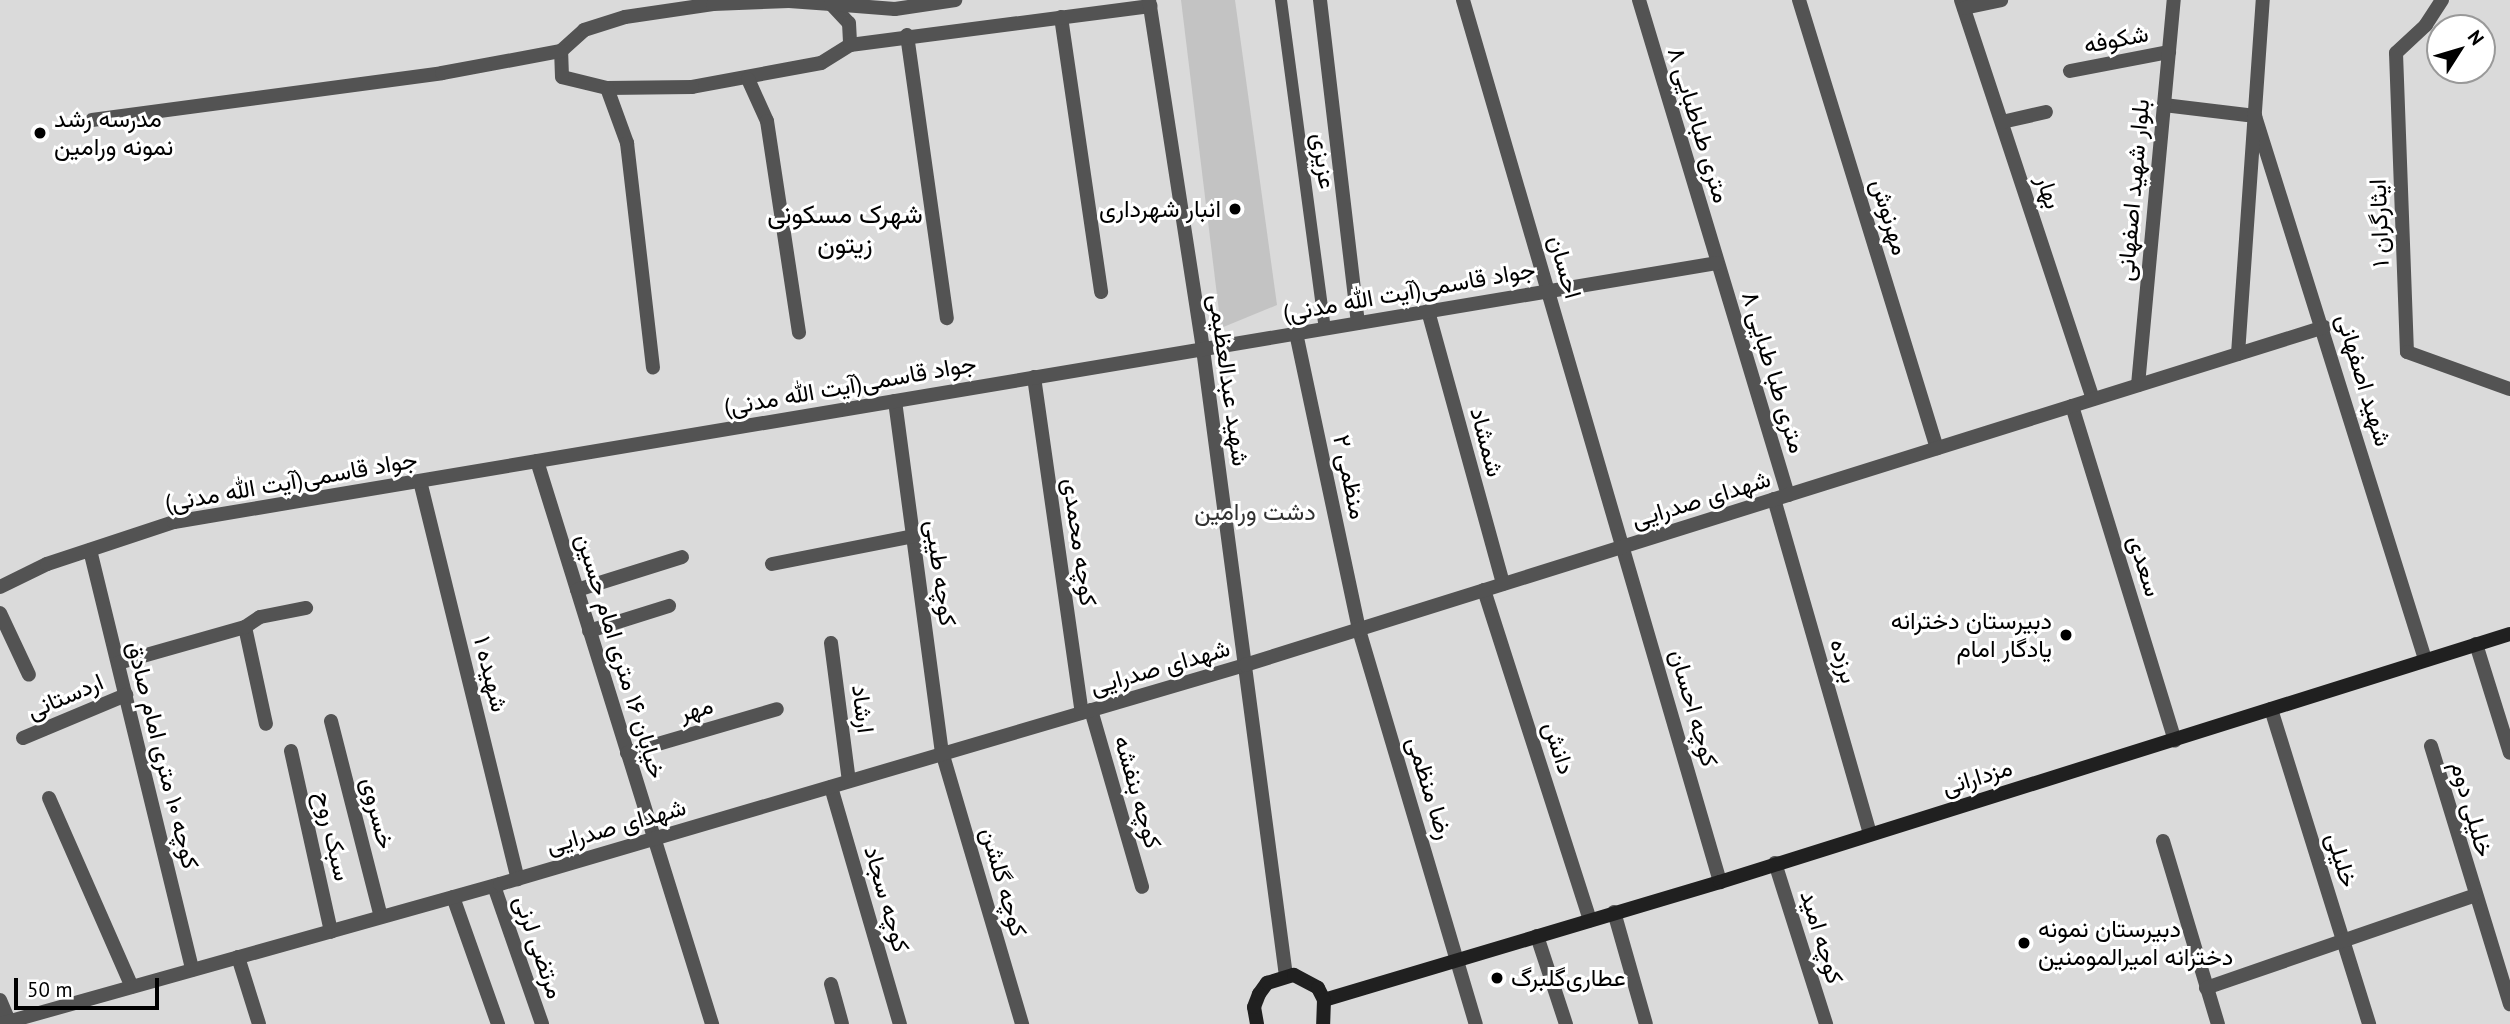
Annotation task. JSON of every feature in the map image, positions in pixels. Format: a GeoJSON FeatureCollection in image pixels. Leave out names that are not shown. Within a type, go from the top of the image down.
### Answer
{"type":"FeatureCollection","features":[{"type":"Feature","properties":{"kind":"main road","name":"مزدارانی"},"geometry":{"type":"LineString","coordinates":[[1324,1000],[1720,882],[2510,634]]}},
{"type":"Feature","properties":{"kind":"main road"},"geometry":{"type":"LineString","coordinates":[[1253,1023],[1259,994],[1267,983],[1286,976],[1307,979],[1324,1000],[1323,1024]]}},
{"type":"Feature","properties":{"kind":"street"},"geometry":{"type":"LineString","coordinates":[[92,120],[442,73],[561,51],[583,30],[625,17],[713,4],[831,4],[895,9],[955,0]]}},
{"type":"Feature","properties":{"kind":"street"},"geometry":{"type":"LineString","coordinates":[[1320,0],[1358,323]]}},
{"type":"Feature","properties":{"kind":"street","name":"احسان"},"geometry":{"type":"LineString","coordinates":[[1463,0],[1624,547]]}},
{"type":"Feature","properties":{"kind":"street","name":"۸ متری طباطبایی"},"geometry":{"type":"LineString","coordinates":[[1639,0],[1716,263]]}},
{"type":"Feature","properties":{"kind":"street","name":"مهرنوش"},"geometry":{"type":"LineString","coordinates":[[1799,0],[1937,448]]}},
{"type":"Feature","properties":{"kind":"street"},"geometry":{"type":"LineString","coordinates":[[1963,4],[2001,0]]}},
{"type":"Feature","properties":{"kind":"street","name":"بلوار شهید اصفهانی"},"geometry":{"type":"LineString","coordinates":[[2138,385],[2174,0]]}},
{"type":"Feature","properties":{"kind":"street"},"geometry":{"type":"LineString","coordinates":[[2238,354],[2263,0]]}},
{"type":"Feature","properties":{"kind":"street","name":"ایثارگران ۱"},"geometry":{"type":"LineString","coordinates":[[2442,0],[2426,26],[2396,53],[2407,352],[2510,389]]}},
{"type":"Feature","properties":{"kind":"street"},"geometry":{"type":"LineString","coordinates":[[561,51],[562,77],[607,88],[692,88],[821,63],[850,45],[1150,3]]}},
{"type":"Feature","properties":{"kind":"street","name":"شهید عبدالعظیمی"},"geometry":{"type":"LineString","coordinates":[[1150,3],[1203,349],[1286,976]]}},
{"type":"Feature","properties":{"kind":"street"},"geometry":{"type":"LineString","coordinates":[[831,4],[849,23],[850,45]]}},
{"type":"Feature","properties":{"kind":"street","name":"بهار"},"geometry":{"type":"LineString","coordinates":[[1963,4],[2093,399]]}},
{"type":"Feature","properties":{"kind":"street"},"geometry":{"type":"LineString","coordinates":[[1061,17],[1101,292]]}},
{"type":"Feature","properties":{"kind":"street"},"geometry":{"type":"LineString","coordinates":[[907,35],[947,318]]}},
{"type":"Feature","properties":{"kind":"street","name":"شکوفه"},"geometry":{"type":"LineString","coordinates":[[2070,71],[2169,52]]}},
{"type":"Feature","properties":{"kind":"street"},"geometry":{"type":"LineString","coordinates":[[748,79],[767,121],[799,333]]}},
{"type":"Feature","properties":{"kind":"street"},"geometry":{"type":"LineString","coordinates":[[607,88],[627,143],[653,367]]}},
{"type":"Feature","properties":{"kind":"street"},"geometry":{"type":"LineString","coordinates":[[2164,105],[2255,116]]}},
{"type":"Feature","properties":{"kind":"street"},"geometry":{"type":"LineString","coordinates":[[2002,122],[2046,112]]}},
{"type":"Feature","properties":{"kind":"street","name":"شهید اصفهانی"},"geometry":{"type":"LineString","coordinates":[[2255,116],[2324,327],[2425,659]]}},
{"type":"Feature","properties":{"kind":"street","name":"جواد قاسمی(آیت الله مدنی)"},"geometry":{"type":"LineString","coordinates":[[0,587],[90,550],[174,522],[1716,263]]}},
{"type":"Feature","properties":{"kind":"street","name":"۸ متری طبا طبایی"},"geometry":{"type":"LineString","coordinates":[[1716,263],[1781,497]]}},
{"type":"Feature","properties":{"kind":"street","name":"شمشاد"},"geometry":{"type":"LineString","coordinates":[[1428,311],[1503,584]]}},
{"type":"Feature","properties":{"kind":"street","name":"شهدای صدرایی"},"geometry":{"type":"LineString","coordinates":[[4,1023],[494,886],[1245,665],[2324,327]]}},
{"type":"Feature","properties":{"kind":"street","name":"منظمی ۲"},"geometry":{"type":"LineString","coordinates":[[1296,333],[1359,630]]}},
{"type":"Feature","properties":{"kind":"street","name":"کوچه محمدی"},"geometry":{"type":"LineString","coordinates":[[1034,377],[1087,712]]}},
{"type":"Feature","properties":{"kind":"street","name":"کوچه طیبی"},"geometry":{"type":"LineString","coordinates":[[895,401],[942,752]]}},
{"type":"Feature","properties":{"kind":"street","name":"سعدی"},"geometry":{"type":"LineString","coordinates":[[2072,406],[2175,740]]}},
{"type":"Feature","properties":{"kind":"street","name":"خیابان ۱۶ متری امام حسین"},"geometry":{"type":"LineString","coordinates":[[537,461],[712,1024]]}},
{"type":"Feature","properties":{"kind":"street","name":"شهیده ۱"},"geometry":{"type":"LineString","coordinates":[[420,481],[518,879]]}},
{"type":"Feature","properties":{"kind":"street","name":"برزده"},"geometry":{"type":"LineString","coordinates":[[1781,497],[1870,834]]}},
{"type":"Feature","properties":{"kind":"street"},"geometry":{"type":"LineString","coordinates":[[772,564],[913,536]]}},
{"type":"Feature","properties":{"kind":"street","name":"کوچه احسان"},"geometry":{"type":"LineString","coordinates":[[1624,547],[1720,882]]}},
{"type":"Feature","properties":{"kind":"street","name":"کوچه ۱۰ متری امام صادق"},"geometry":{"type":"LineString","coordinates":[[90,550],[192,970]]}},
{"type":"Feature","properties":{"kind":"street"},"geometry":{"type":"LineString","coordinates":[[577,590],[682,557]]}},
{"type":"Feature","properties":{"kind":"street","name":"دانش"},"geometry":{"type":"LineString","coordinates":[[1484,590],[1590,920]]}},
{"type":"Feature","properties":{"kind":"street"},"geometry":{"type":"LineString","coordinates":[[589,631],[669,606]]}},
{"type":"Feature","properties":{"kind":"street"},"geometry":{"type":"LineString","coordinates":[[118,663],[245,627],[260,617],[306,608]]}},
{"type":"Feature","properties":{"kind":"street"},"geometry":{"type":"LineString","coordinates":[[0,613],[29,675]]}},
{"type":"Feature","properties":{"kind":"street"},"geometry":{"type":"LineString","coordinates":[[245,627],[266,724]]}},
{"type":"Feature","properties":{"kind":"street","name":"رضا منظمی"},"geometry":{"type":"LineString","coordinates":[[1359,630],[1476,1024]]}},
{"type":"Feature","properties":{"kind":"street","name":"ارشاد"},"geometry":{"type":"LineString","coordinates":[[831,643],[849,781]]}},
{"type":"Feature","properties":{"kind":"street"},"geometry":{"type":"LineString","coordinates":[[2476,644],[2510,753]]}},
{"type":"Feature","properties":{"kind":"street","name":"اردستانی"},"geometry":{"type":"LineString","coordinates":[[23,738],[126,695]]}},
{"type":"Feature","properties":{"kind":"street","name":"مهر"},"geometry":{"type":"LineString","coordinates":[[627,753],[777,709]]}},
{"type":"Feature","properties":{"kind":"street","name":"خلیلی"},"geometry":{"type":"LineString","coordinates":[[2271,709],[2369,1024]]}},
{"type":"Feature","properties":{"kind":"street","name":"کوچه بنفشه"},"geometry":{"type":"LineString","coordinates":[[1087,712],[1142,887]]}},
{"type":"Feature","properties":{"kind":"street","name":"خسروی"},"geometry":{"type":"LineString","coordinates":[[331,721],[381,917]]}},
{"type":"Feature","properties":{"kind":"street","name":"خلیلی دوم"},"geometry":{"type":"LineString","coordinates":[[2431,746],[2473,896],[2510,1004]]}},
{"type":"Feature","properties":{"kind":"street","name":"سبک روح"},"geometry":{"type":"LineString","coordinates":[[291,751],[331,932]]}},
{"type":"Feature","properties":{"kind":"street","name":"کوچه گلشن"},"geometry":{"type":"LineString","coordinates":[[942,752],[1022,1024]]}},
{"type":"Feature","properties":{"kind":"street","name":"کوچه سجاد"},"geometry":{"type":"LineString","coordinates":[[831,787],[900,1024]]}},
{"type":"Feature","properties":{"kind":"street"},"geometry":{"type":"LineString","coordinates":[[50,798],[132,987]]}},
{"type":"Feature","properties":{"kind":"street"},"geometry":{"type":"LineString","coordinates":[[2162,841],[2218,1024]]}},
{"type":"Feature","properties":{"kind":"street","name":"کوچه امید"},"geometry":{"type":"LineString","coordinates":[[1776,863],[1826,1024]]}},
{"type":"Feature","properties":{"kind":"street","name":"مرتضی لرنی"},"geometry":{"type":"LineString","coordinates":[[494,886],[542,1024]]}},
{"type":"Feature","properties":{"kind":"street"},"geometry":{"type":"LineString","coordinates":[[2206,988],[2473,896]]}},
{"type":"Feature","properties":{"kind":"street"},"geometry":{"type":"LineString","coordinates":[[453,897],[498,1024]]}},
{"type":"Feature","properties":{"kind":"street"},"geometry":{"type":"LineString","coordinates":[[1614,912],[1646,1024]]}},
{"type":"Feature","properties":{"kind":"street"},"geometry":{"type":"LineString","coordinates":[[1537,936],[1566,1024]]}},
{"type":"Feature","properties":{"kind":"street"},"geometry":{"type":"LineString","coordinates":[[238,957],[259,1024]]}},
{"type":"Feature","properties":{"kind":"street"},"geometry":{"type":"LineString","coordinates":[[831,984],[842,1024]]}},
{"type":"Feature","properties":{"kind":"street"},"geometry":{"type":"LineString","coordinates":[[0,1000],[4,1023]]}},
{"type":"Feature","properties":{"kind":"lane","name":"عزیزی"},"geometry":{"type":"LineString","coordinates":[[1281,0],[1325,328]]}},
{"type":"Feature","properties":{"kind":"green space","name":"دشت ورامین"},"geometry":{"type":"Polygon","coordinates":[[[0,0],[2510,0],[2510,1024],[0,1024],[0,0]]]}},
{"type":"Feature","properties":{"kind":"building","name":"انبار شهرداری"},"geometry":{"type":"Polygon","coordinates":[[[1181,0],[1235,0],[1277,305],[1221,328],[1181,0]]]}},
{"type":"Feature","properties":{"kind":"place","name":"مدرسه رشد نمونه ورامین"},"geometry":{"type":"Point","coordinates":[40,133]}},
{"type":"Feature","properties":{"kind":"place","name":"انبار شهرداری"},"geometry":{"type":"Point","coordinates":[1235,209]}},
{"type":"Feature","properties":{"kind":"place","name":"دبیرستان دخترانه یادگار امام"},"geometry":{"type":"Point","coordinates":[2066,635]}},
{"type":"Feature","properties":{"kind":"place","name":"دبیرستان نمونه دخترانه امیرالمومنین"},"geometry":{"type":"Point","coordinates":[2024,943]}},
{"type":"Feature","properties":{"kind":"place","name":"عطاری‌گلبرگ"},"geometry":{"type":"Point","coordinates":[1497,978]}},
{"type":"Feature","properties":{"kind":"district","name":"شهرک مسکونی زیتون"},"geometry":{"type":"Point","coordinates":[845,229]}}]}
